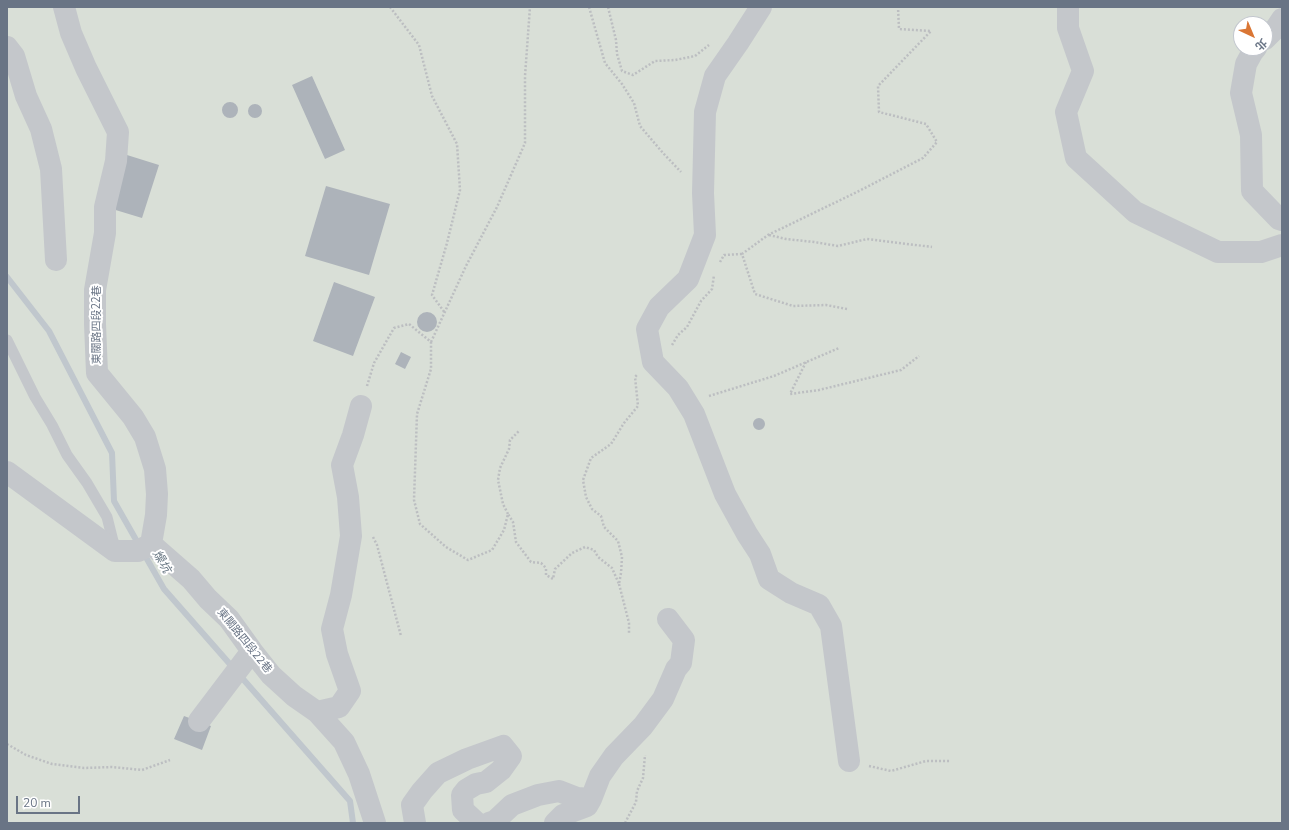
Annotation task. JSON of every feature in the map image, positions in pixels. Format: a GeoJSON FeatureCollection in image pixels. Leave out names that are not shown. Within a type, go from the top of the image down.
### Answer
{"type":"FeatureCollection","features":[{"type":"Feature","properties":{"kind":"street","name":"東關路四段22巷"},"geometry":{"type":"LineString","coordinates":[[64,7],[71,33],[86,68],[118,132],[116,161],[105,207],[105,233],[95,290],[94,324],[97,373],[133,417],[145,437],[155,469],[157,494],[152,544],[191,579],[208,599],[229,619],[271,675],[294,696],[317,712],[344,742],[359,774],[375,823]]}},
{"type":"Feature","properties":{"kind":"street"},"geometry":{"type":"LineString","coordinates":[[761,7],[738,43],[714,76],[705,112],[703,193],[705,235],[688,279],[659,307],[647,329],[653,362],[678,388],[694,414],[725,494],[760,554],[769,579],[791,593],[819,605],[831,626],[849,761]]}},
{"type":"Feature","properties":{"kind":"street"},"geometry":{"type":"LineString","coordinates":[[1068,7],[1068,28],[1083,72],[1066,112],[1076,158],[1135,212],[1218,252],[1261,252],[1282,245]]}},
{"type":"Feature","properties":{"kind":"street"},"geometry":{"type":"LineString","coordinates":[[1273,31],[1282,19]]}},
{"type":"Feature","properties":{"kind":"street"},"geometry":{"type":"LineString","coordinates":[[7,47],[14,56],[26,96],[41,129],[51,169],[56,260]]}},
{"type":"Feature","properties":{"kind":"street"},"geometry":{"type":"LineString","coordinates":[[1250,56],[1246,64],[1241,93],[1252,134],[1252,191],[1279,219],[1282,220]]}},
{"type":"Feature","properties":{"kind":"street"},"geometry":{"type":"LineString","coordinates":[[317,712],[339,707],[350,691],[337,654],[332,629],[341,595],[351,536],[348,497],[342,465],[353,436],[361,406]]}},
{"type":"Feature","properties":{"kind":"street"},"geometry":{"type":"LineString","coordinates":[[7,472],[115,551],[138,551],[152,544]]}},
{"type":"Feature","properties":{"kind":"street"},"geometry":{"type":"LineString","coordinates":[[555,823],[563,815],[587,806],[600,776],[614,756],[643,726],[663,699],[676,669],[681,662],[684,640],[668,619]]}},
{"type":"Feature","properties":{"kind":"street"},"geometry":{"type":"LineString","coordinates":[[199,722],[252,651]]}},
{"type":"Feature","properties":{"kind":"street"},"geometry":{"type":"LineString","coordinates":[[414,823],[412,805],[438,773],[467,760],[512,745],[512,756],[501,770],[486,782],[476,784],[462,795],[463,810],[477,823]]}},
{"type":"Feature","properties":{"kind":"street"},"geometry":{"type":"LineString","coordinates":[[489,823],[494,821],[512,805],[538,795],[559,791],[577,798],[591,799]]}},
{"type":"Feature","properties":{"kind":"lane"},"geometry":{"type":"LineString","coordinates":[[7,340],[35,397],[52,425],[67,455],[87,483],[107,517],[115,551]]}},
{"type":"Feature","properties":{"kind":"path"},"geometry":{"type":"LineString","coordinates":[[390,7],[419,45],[432,96],[457,144],[460,190],[448,243],[432,295],[445,313]]}},
{"type":"Feature","properties":{"kind":"path"},"geometry":{"type":"LineString","coordinates":[[508,514],[504,530],[492,550],[468,560],[446,547],[420,524],[414,500],[417,414],[431,369],[431,342],[466,266],[497,207],[525,143],[525,76],[530,7]]}},
{"type":"Feature","properties":{"kind":"path"},"geometry":{"type":"LineString","coordinates":[[589,7],[605,63],[622,84],[634,103],[640,126],[663,153],[703,193]]}},
{"type":"Feature","properties":{"kind":"path"},"geometry":{"type":"LineString","coordinates":[[608,7],[616,40],[617,54],[622,71],[633,75],[655,61],[676,60],[695,56],[712,42]]}},
{"type":"Feature","properties":{"kind":"path"},"geometry":{"type":"LineString","coordinates":[[720,262],[724,255],[742,254],[768,235],[923,158],[937,142],[926,124],[879,112],[878,86],[932,31],[899,29],[898,7]]}},
{"type":"Feature","properties":{"kind":"path"},"geometry":{"type":"LineString","coordinates":[[768,235],[786,240],[814,242],[838,246],[867,239],[932,247]]}},
{"type":"Feature","properties":{"kind":"path"},"geometry":{"type":"LineString","coordinates":[[742,254],[755,294],[793,306],[826,305],[847,309]]}},
{"type":"Feature","properties":{"kind":"path"},"geometry":{"type":"LineString","coordinates":[[619,584],[622,557],[618,541],[604,527],[600,516],[592,508],[586,497],[583,480],[591,458],[611,444],[624,423],[638,406],[635,376],[669,350],[678,335],[687,327],[701,301],[712,289],[716,269]]}},
{"type":"Feature","properties":{"kind":"path"},"geometry":{"type":"LineString","coordinates":[[361,406],[374,363],[394,328],[409,324],[431,342]]}},
{"type":"Feature","properties":{"kind":"path"},"geometry":{"type":"LineString","coordinates":[[688,403],[774,376],[839,348]]}},
{"type":"Feature","properties":{"kind":"path"},"geometry":{"type":"LineString","coordinates":[[806,362],[790,394],[819,390],[902,370],[918,356]]}},
{"type":"Feature","properties":{"kind":"path"},"geometry":{"type":"LineString","coordinates":[[519,431],[510,440],[509,449],[500,468],[498,480],[503,504],[513,522],[516,542],[531,562],[541,563],[546,568],[546,575],[553,579],[555,569],[572,553],[585,547],[594,550],[598,557],[612,568],[619,584],[629,633]]}},
{"type":"Feature","properties":{"kind":"path"},"geometry":{"type":"LineString","coordinates":[[369,531],[377,545],[401,636]]}},
{"type":"Feature","properties":{"kind":"path"},"geometry":{"type":"LineString","coordinates":[[7,744],[26,756],[52,764],[84,768],[112,767],[142,770],[170,760]]}},
{"type":"Feature","properties":{"kind":"path"},"geometry":{"type":"LineString","coordinates":[[625,823],[636,802],[646,752]]}},
{"type":"Feature","properties":{"kind":"path"},"geometry":{"type":"LineString","coordinates":[[849,761],[890,771],[926,761],[951,761]]}},
{"type":"Feature","properties":{"kind":"shaded area"},"geometry":{"type":"Polygon","coordinates":[[[7,7],[1282,7],[1282,823],[7,823],[7,7]]]}},
{"type":"Feature","properties":{"kind":"building"},"geometry":{"type":"Polygon","coordinates":[[[312,76],[345,150],[325,159],[292,85],[312,76]]]}},
{"type":"Feature","properties":{"kind":"building"},"geometry":{"type":"Polygon","coordinates":[[[230,102],[236,104],[238,110],[236,116],[230,118],[224,116],[222,110],[224,104],[230,102]]]}},
{"type":"Feature","properties":{"kind":"building"},"geometry":{"type":"Polygon","coordinates":[[[255,104],[260,106],[262,111],[260,116],[255,118],[250,116],[248,111],[250,106],[255,104]]]}},
{"type":"Feature","properties":{"kind":"building"},"geometry":{"type":"Polygon","coordinates":[[[127,155],[159,165],[142,218],[109,208],[127,155]]]}},
{"type":"Feature","properties":{"kind":"building"},"geometry":{"type":"Polygon","coordinates":[[[326,186],[390,204],[369,275],[305,256],[326,186]]]}},
{"type":"Feature","properties":{"kind":"building"},"geometry":{"type":"Polygon","coordinates":[[[334,282],[375,297],[353,356],[313,341],[334,282]]]}},
{"type":"Feature","properties":{"kind":"building"},"geometry":{"type":"Polygon","coordinates":[[[427,312],[434,315],[437,322],[434,329],[427,332],[420,329],[417,322],[420,315],[427,312]]]}},
{"type":"Feature","properties":{"kind":"building"},"geometry":{"type":"Polygon","coordinates":[[[401,352],[411,357],[405,369],[395,364],[401,352]]]}},
{"type":"Feature","properties":{"kind":"building"},"geometry":{"type":"Polygon","coordinates":[[[757,418],[761,418],[765,424],[761,430],[757,430],[753,426],[753,422],[757,418]]]}},
{"type":"Feature","properties":{"kind":"building"},"geometry":{"type":"Polygon","coordinates":[[[184,716],[211,726],[202,750],[174,739],[184,716]]]}},
{"type":"Feature","properties":{"kind":"waterway","name":"燥坑"},"geometry":{"type":"LineString","coordinates":[[7,277],[49,331],[112,453],[114,501],[164,589],[350,801],[353,823]]}}]}
